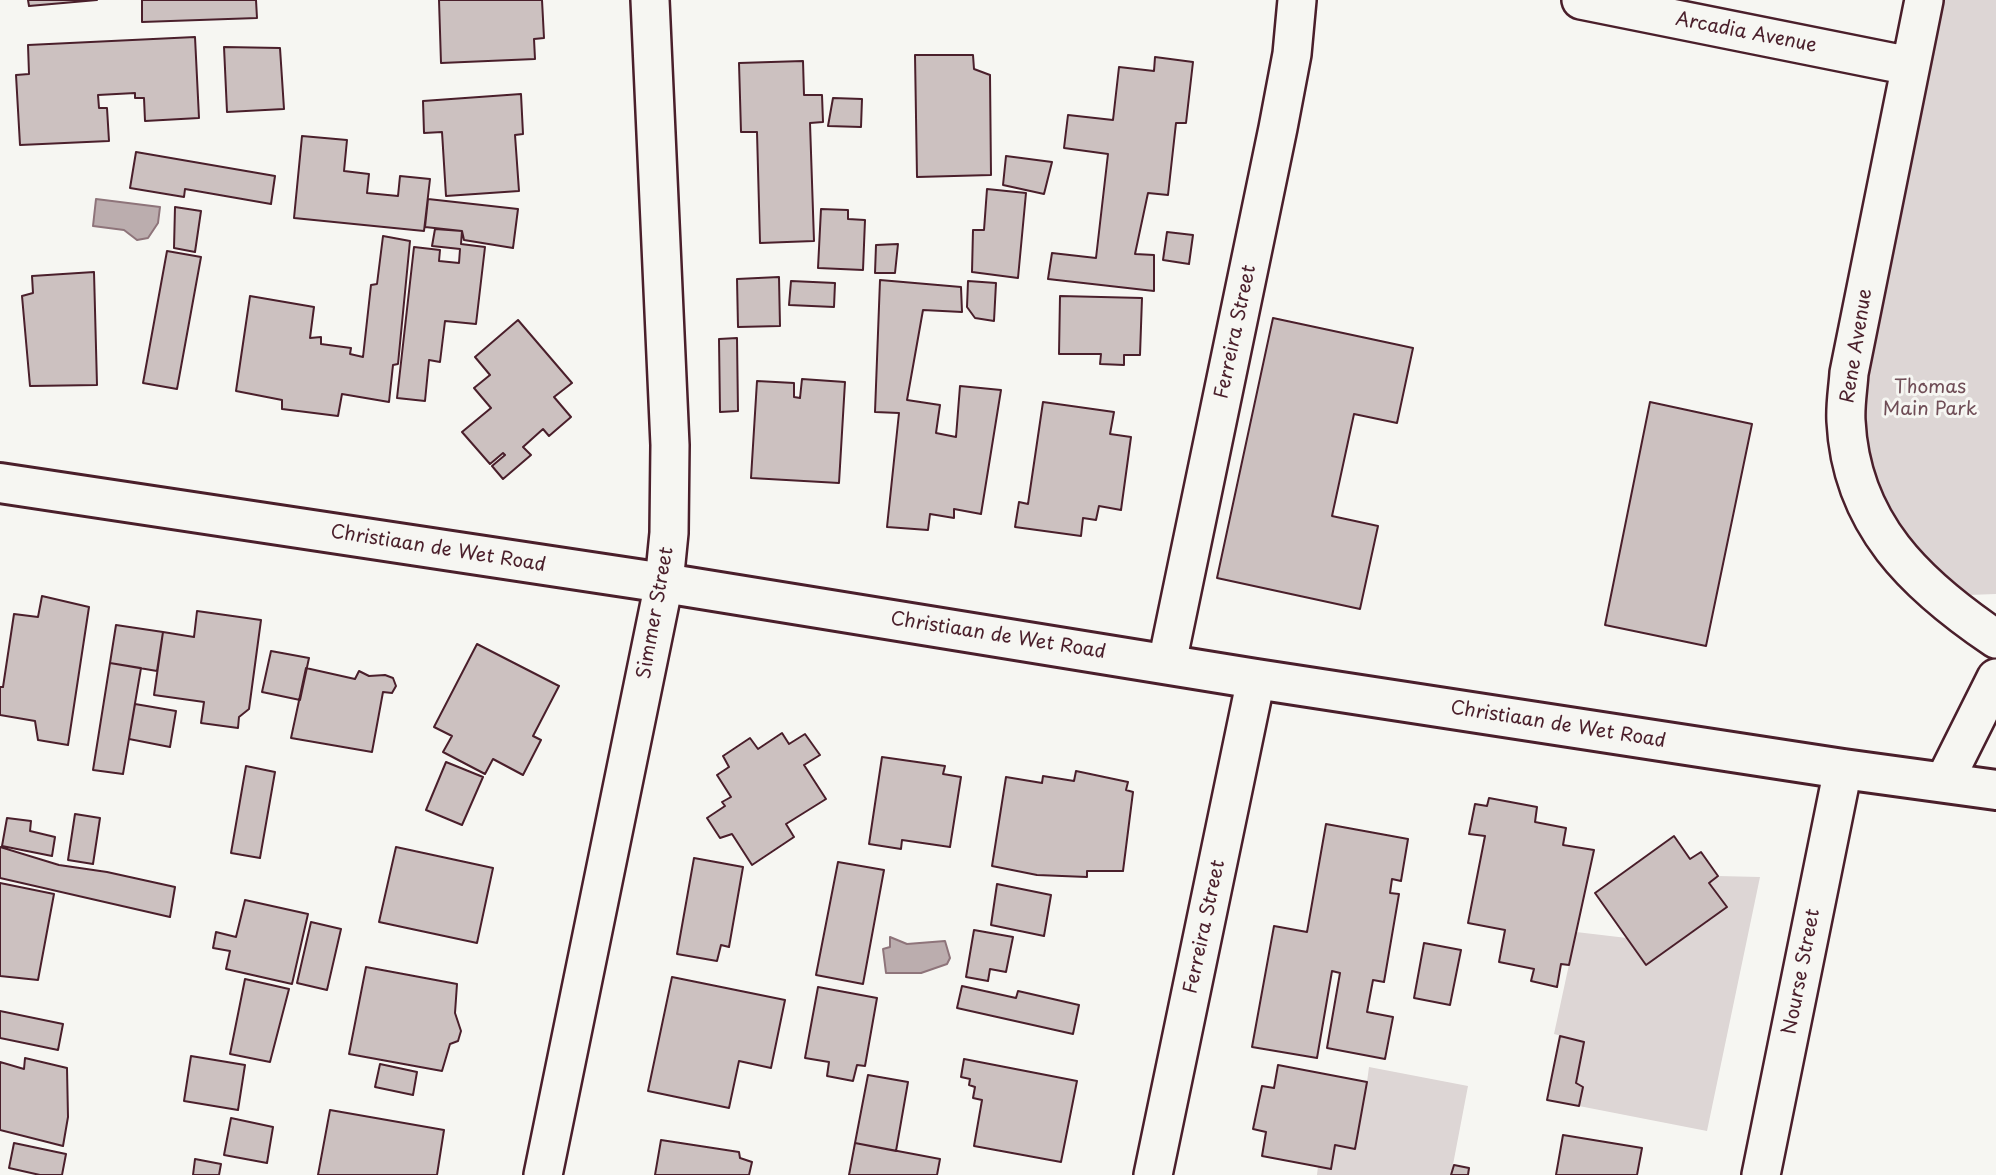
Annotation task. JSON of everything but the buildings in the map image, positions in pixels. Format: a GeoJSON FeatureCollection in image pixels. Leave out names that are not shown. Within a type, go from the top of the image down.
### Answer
{"type":"FeatureCollection","features":[{"type":"Feature","properties":{"kind":"main road","name":"Christiaan de Wet Road"},"geometry":{"type":"LineString","coordinates":[[0,482],[664,583],[1256,679],[1996,790]]}},
{"type":"Feature","properties":{"kind":"street","name":"Simmer Street"},"geometry":{"type":"LineString","coordinates":[[543,1175],[664,583],[669,533],[670,445],[650,0]]}},
{"type":"Feature","properties":{"kind":"street","name":"Ferreira Street"},"geometry":{"type":"LineString","coordinates":[[1167,663],[1278,128],[1292,54],[1297,0]]}},
{"type":"Feature","properties":{"kind":"street","name":"Arcadia Avenue"},"geometry":{"type":"LineString","coordinates":[[1581,0],[1910,66]]}},
{"type":"Feature","properties":{"kind":"street","name":"Rene Avenue"},"geometry":{"type":"LineString","coordinates":[[1924,0],[1849,373],[1846,419],[1849,450],[1861,496],[1882,535],[1917,578],[1940,599],[1996,639]]}},
{"type":"Feature","properties":{"kind":"street"},"geometry":{"type":"LineString","coordinates":[[1944,782],[1996,678]]}},
{"type":"Feature","properties":{"kind":"street","name":"Ferreira Street"},"geometry":{"type":"LineString","coordinates":[[1153,1175],[1256,679]]}},
{"type":"Feature","properties":{"kind":"street","name":"Nourse Street"},"geometry":{"type":"LineString","coordinates":[[1761,1175],[1843,769]]}},
{"type":"Feature","properties":{"kind":"green space","name":"Thomas Main Park"},"geometry":{"type":"Polygon","coordinates":[[[1940,0],[1996,0],[1996,594],[1968,595],[1950,586],[1895,526],[1866,461],[1863,391],[1940,0]]]}},
{"type":"Feature","properties":{"kind":"green space"},"geometry":{"type":"Polygon","coordinates":[[[1718,876],[1760,877],[1707,1131],[1579,1106],[1583,1087],[1576,1083],[1584,1042],[1554,1034],[1576,932],[1627,938],[1726,906],[1709,883],[1718,876]]]}},
{"type":"Feature","properties":{"kind":"green space"},"geometry":{"type":"Polygon","coordinates":[[[1369,1067],[1468,1086],[1451,1175],[1317,1175],[1318,1166],[1331,1168],[1335,1145],[1367,1082],[1369,1067]]]}},
{"type":"Feature","properties":{"kind":"shaded area"},"geometry":{"type":"Polygon","coordinates":[[[96,199],[160,207],[158,223],[148,238],[137,240],[124,230],[93,226],[96,199]]]}},
{"type":"Feature","properties":{"kind":"shaded area"},"geometry":{"type":"Polygon","coordinates":[[[890,937],[907,944],[945,941],[950,958],[947,964],[921,973],[886,973],[883,949],[890,947],[890,937]]]}}]}
